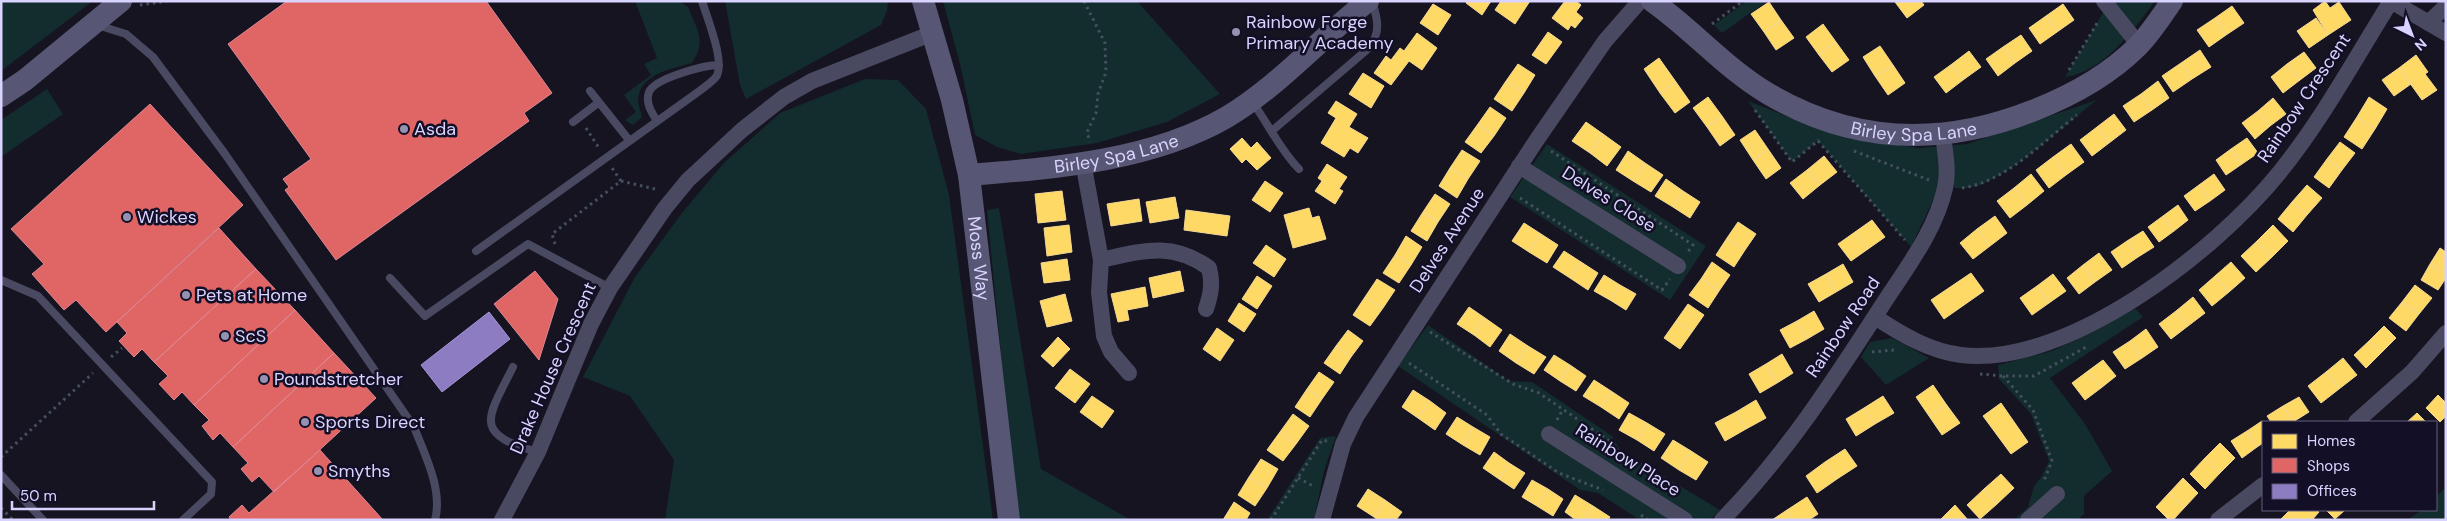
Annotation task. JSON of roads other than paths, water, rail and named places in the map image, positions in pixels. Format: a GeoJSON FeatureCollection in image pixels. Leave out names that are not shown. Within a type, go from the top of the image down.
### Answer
{"type":"FeatureCollection","features":[{"type":"Feature","properties":{"kind":"street"},"geometry":{"type":"LineString","coordinates":[[1,96],[94,24],[120,1]]}},
{"type":"Feature","properties":{"kind":"street","name":"Moss Way"},"geometry":{"type":"LineString","coordinates":[[923,1],[952,100],[970,175],[1009,520]]}},
{"type":"Feature","properties":{"kind":"street","name":"Birley Spa Lane"},"geometry":{"type":"LineString","coordinates":[[970,175],[1089,161],[1135,152],[1176,140],[1227,116],[1251,100],[1342,21],[1368,1]]}},
{"type":"Feature","properties":{"kind":"street","name":"Delves Avenue"},"geometry":{"type":"LineString","coordinates":[[1322,520],[1343,444],[1356,417],[1518,166],[1605,41],[1640,1]]}},
{"type":"Feature","properties":{"kind":"street","name":"Birley Spa Lane"},"geometry":{"type":"LineString","coordinates":[[1662,4],[1728,65],[1767,93],[1801,111],[1873,132],[1908,136],[1966,132],[2010,120],[2081,89],[2123,60],[2139,45],[2172,1]]}},
{"type":"Feature","properties":{"kind":"street"},"geometry":{"type":"LineString","coordinates":[[2391,1],[2446,33]]}},
{"type":"Feature","properties":{"kind":"street","name":"Rainbow Crescent"},"geometry":{"type":"LineString","coordinates":[[1875,317],[1909,338],[1944,351],[1962,355],[1997,354],[2053,340],[2097,321],[2155,284],[2224,231],[2258,199],[2306,136],[2391,1]]}},
{"type":"Feature","properties":{"kind":"street"},"geometry":{"type":"LineString","coordinates":[[2105,4],[2139,45]]}},
{"type":"Feature","properties":{"kind":"street"},"geometry":{"type":"LineString","coordinates":[[2428,22],[2446,6]]}},
{"type":"Feature","properties":{"kind":"street","name":"Drake House Crescent"},"geometry":{"type":"LineString","coordinates":[[502,520],[538,452],[591,324],[610,288],[676,194],[721,147],[784,97],[812,81],[933,33]]}},
{"type":"Feature","properties":{"kind":"street","name":"Rainbow Road"},"geometry":{"type":"LineString","coordinates":[[1722,520],[1781,452],[1875,317],[1916,252],[1936,215],[1946,186],[1943,135]]}},
{"type":"Feature","properties":{"kind":"street"},"geometry":{"type":"LineString","coordinates":[[1089,161],[1101,260],[1099,292],[1104,336],[1111,352],[1129,373]]}},
{"type":"Feature","properties":{"kind":"street","name":"Delves Close"},"geometry":{"type":"LineString","coordinates":[[1518,166],[1678,266]]}},
{"type":"Feature","properties":{"kind":"street"},"geometry":{"type":"LineString","coordinates":[[1101,260],[1145,250],[1186,253],[1209,268],[1212,280],[1211,295],[1206,309]]}},
{"type":"Feature","properties":{"kind":"street"},"geometry":{"type":"LineString","coordinates":[[2357,421],[2412,372],[2446,333]]}},
{"type":"Feature","properties":{"kind":"street","name":"Rainbow Place"},"geometry":{"type":"LineString","coordinates":[[1549,434],[1685,520]]}},
{"type":"Feature","properties":{"kind":"street"},"geometry":{"type":"LineString","coordinates":[[2218,520],[2262,486]]}},
{"type":"Feature","properties":{"kind":"street"},"geometry":{"type":"LineString","coordinates":[[2033,515],[2057,494]]}},
{"type":"Feature","properties":{"kind":"lane"},"geometry":{"type":"LineString","coordinates":[[476,251],[629,140],[657,122],[716,76],[720,65],[719,56],[702,1]]}},
{"type":"Feature","properties":{"kind":"lane"},"geometry":{"type":"LineString","coordinates":[[1273,130],[1372,44],[1378,30],[1378,20],[1372,1]]}},
{"type":"Feature","properties":{"kind":"lane"},"geometry":{"type":"LineString","coordinates":[[94,24],[126,34],[153,57],[225,154],[414,427],[431,470],[438,510],[435,520]]}},
{"type":"Feature","properties":{"kind":"lane"},"geometry":{"type":"LineString","coordinates":[[657,122],[649,105],[650,91],[654,86],[664,80],[706,65],[720,65]]}},
{"type":"Feature","properties":{"kind":"lane"},"geometry":{"type":"LineString","coordinates":[[590,91],[629,140]]}},
{"type":"Feature","properties":{"kind":"lane"},"geometry":{"type":"LineString","coordinates":[[1251,100],[1273,130],[1287,157],[1299,169]]}},
{"type":"Feature","properties":{"kind":"lane"},"geometry":{"type":"LineString","coordinates":[[573,122],[598,103]]}},
{"type":"Feature","properties":{"kind":"lane"},"geometry":{"type":"LineString","coordinates":[[390,278],[425,316],[528,244],[610,288]]}},
{"type":"Feature","properties":{"kind":"lane"},"geometry":{"type":"LineString","coordinates":[[1,280],[38,296],[212,482],[211,494],[183,520]]}},
{"type":"Feature","properties":{"kind":"lane"},"geometry":{"type":"LineString","coordinates":[[513,367],[494,406],[490,423],[493,433],[503,440],[538,452]]}},
{"type":"Feature","properties":{"kind":"lane"},"geometry":{"type":"LineString","coordinates":[[2,476],[43,520]]}},
{"type":"Feature","properties":{"kind":"place","name":"Rainbow Forge Primary Academy"},"geometry":{"type":"Point","coordinates":[1236,32]}},
{"type":"Feature","properties":{"kind":"place","name":"Asda"},"geometry":{"type":"Point","coordinates":[404,129]}},
{"type":"Feature","properties":{"kind":"place","name":"Wickes"},"geometry":{"type":"Point","coordinates":[127,217]}},
{"type":"Feature","properties":{"kind":"place","name":"Pets at Home"},"geometry":{"type":"Point","coordinates":[186,295]}},
{"type":"Feature","properties":{"kind":"place","name":"ScS"},"geometry":{"type":"Point","coordinates":[225,336]}},
{"type":"Feature","properties":{"kind":"place","name":"Poundstretcher"},"geometry":{"type":"Point","coordinates":[264,379]}},
{"type":"Feature","properties":{"kind":"place","name":"Sports Direct"},"geometry":{"type":"Point","coordinates":[305,422]}},
{"type":"Feature","properties":{"kind":"place","name":"Smyths"},"geometry":{"type":"Point","coordinates":[318,471]}}]}
